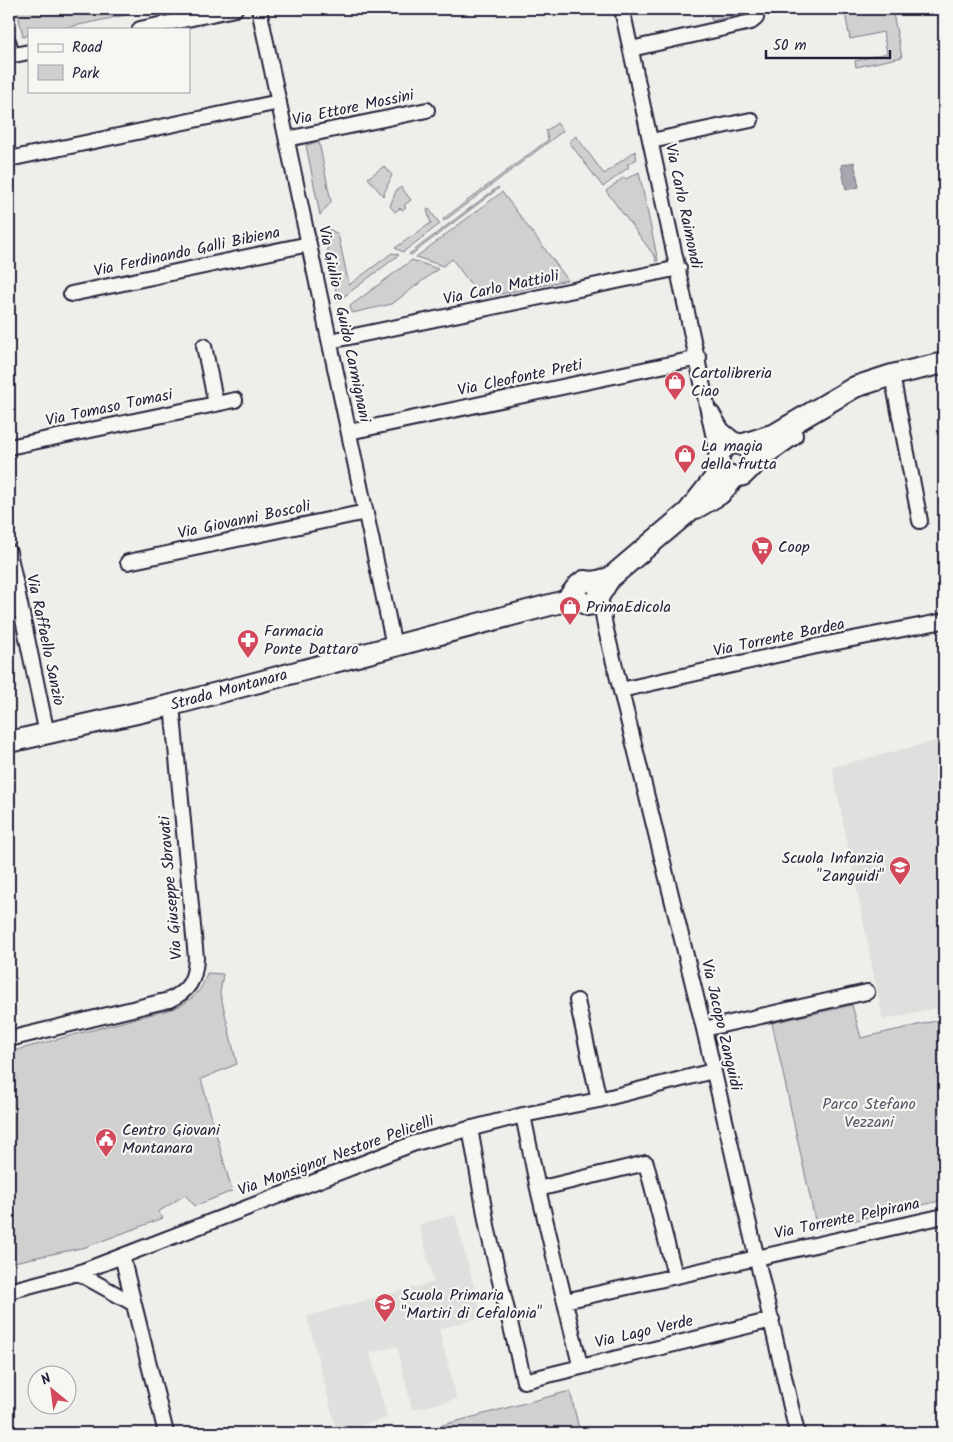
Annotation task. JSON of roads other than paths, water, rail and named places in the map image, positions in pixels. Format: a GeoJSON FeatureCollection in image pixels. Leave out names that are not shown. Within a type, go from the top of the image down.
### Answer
{"type":"FeatureCollection","features":[{"type":"Feature","properties":{"kind":"street"},"geometry":{"type":"LineString","coordinates":[[145,28],[235,9]]}},
{"type":"Feature","properties":{"kind":"street","name":"Via Giulio e Guido Carmignani"},"geometry":{"type":"LineString","coordinates":[[259,9],[394,646]]}},
{"type":"Feature","properties":{"kind":"street","name":"Via Carlo Raimondi"},"geometry":{"type":"LineString","coordinates":[[622,9],[699,358],[710,410],[713,436],[731,468]]}},
{"type":"Feature","properties":{"kind":"street"},"geometry":{"type":"LineString","coordinates":[[631,49],[751,22],[756,18],[757,10]]}},
{"type":"Feature","properties":{"kind":"street"},"geometry":{"type":"LineString","coordinates":[[10,52],[28,52]]}},
{"type":"Feature","properties":{"kind":"street"},"geometry":{"type":"LineString","coordinates":[[9,159],[279,102]]}},
{"type":"Feature","properties":{"kind":"street","name":"Via Ettore Mossini"},"geometry":{"type":"LineString","coordinates":[[287,139],[427,110]]}},
{"type":"Feature","properties":{"kind":"street"},"geometry":{"type":"LineString","coordinates":[[651,141],[752,120]]}},
{"type":"Feature","properties":{"kind":"street","name":"Via Ferdinando Galli Bibiena"},"geometry":{"type":"LineString","coordinates":[[71,294],[309,244]]}},
{"type":"Feature","properties":{"kind":"street","name":"Via Carlo Mattioli"},"geometry":{"type":"LineString","coordinates":[[330,341],[679,268]]}},
{"type":"Feature","properties":{"kind":"street"},"geometry":{"type":"LineString","coordinates":[[204,346],[216,404]]}},
{"type":"Feature","properties":{"kind":"street","name":"Via Cleofonte Preti"},"geometry":{"type":"LineString","coordinates":[[349,432],[699,358]]}},
{"type":"Feature","properties":{"kind":"street","name":"Strada Montanara"},"geometry":{"type":"LineString","coordinates":[[9,742],[172,705],[588,593],[688,512],[720,494],[731,468],[725,446],[741,444],[775,434],[855,387],[892,375],[944,363]]}},
{"type":"Feature","properties":{"kind":"street"},"geometry":{"type":"LineString","coordinates":[[892,375],[920,521]]}},
{"type":"Feature","properties":{"kind":"street","name":"Via Tomaso Tomasi"},"geometry":{"type":"LineString","coordinates":[[9,447],[235,400]]}},
{"type":"Feature","properties":{"kind":"street","name":"Strada Montanara"},"geometry":{"type":"LineString","coordinates":[[731,468],[797,432],[829,401]]}},
{"type":"Feature","properties":{"kind":"street","name":"Via Carlo Raimondi"},"geometry":{"type":"LineString","coordinates":[[710,410],[722,430],[741,444]]}},
{"type":"Feature","properties":{"kind":"street"},"geometry":{"type":"LineString","coordinates":[[731,468],[753,458],[750,450],[741,444]]}},
{"type":"Feature","properties":{"kind":"street","name":"Via Giovanni Boscoli"},"geometry":{"type":"LineString","coordinates":[[128,562],[366,512]]}},
{"type":"Feature","properties":{"kind":"street","name":"Via Raffaello Sanzio"},"geometry":{"type":"LineString","coordinates":[[9,552],[12,586],[47,734]]}},
{"type":"Feature","properties":{"kind":"street","name":"Via Jacopo Zanguidi"},"geometry":{"type":"LineString","coordinates":[[588,593],[605,626],[621,690],[704,1029],[797,1433]]}},
{"type":"Feature","properties":{"kind":"street","name":"Via Torrente Bardea"},"geometry":{"type":"LineString","coordinates":[[621,690],[812,647],[944,622]]}},
{"type":"Feature","properties":{"kind":"street","name":"Via Giuseppe Sbravati"},"geometry":{"type":"LineString","coordinates":[[9,1039],[169,1000],[181,994],[191,985],[196,973],[196,958],[172,705]]}},
{"type":"Feature","properties":{"kind":"street"},"geometry":{"type":"LineString","coordinates":[[704,1029],[867,992]]}},
{"type":"Feature","properties":{"kind":"street"},"geometry":{"type":"LineString","coordinates":[[577,1001],[599,1100]]}},
{"type":"Feature","properties":{"kind":"street","name":"Via Monsignor Nestore Pelicelli"},"geometry":{"type":"LineString","coordinates":[[9,1291],[78,1273],[415,1143],[470,1128],[599,1100],[713,1071]]}},
{"type":"Feature","properties":{"kind":"street"},"geometry":{"type":"LineString","coordinates":[[524,1115],[538,1188],[580,1365]]}},
{"type":"Feature","properties":{"kind":"street","name":"Via Lago Verde"},"geometry":{"type":"LineString","coordinates":[[470,1128],[488,1231],[524,1381],[580,1365],[772,1320]]}},
{"type":"Feature","properties":{"kind":"street"},"geometry":{"type":"LineString","coordinates":[[538,1188],[646,1163],[675,1275]]}},
{"type":"Feature","properties":{"kind":"street","name":"Via Torrente Pelpirana"},"geometry":{"type":"LineString","coordinates":[[565,1301],[944,1216]]}},
{"type":"Feature","properties":{"kind":"street"},"geometry":{"type":"LineString","coordinates":[[122,1256],[166,1433]]}},
{"type":"Feature","properties":{"kind":"street"},"geometry":{"type":"LineString","coordinates":[[78,1273],[134,1304]]}},
{"type":"Feature","properties":{"kind":"place","name":"Cartolibreria Ciao"},"geometry":{"type":"Point","coordinates":[675,401]}},
{"type":"Feature","properties":{"kind":"place","name":"La magia della frutta"},"geometry":{"type":"Point","coordinates":[685,474]}},
{"type":"Feature","properties":{"kind":"place","name":"Coop"},"geometry":{"type":"Point","coordinates":[762,566]}},
{"type":"Feature","properties":{"kind":"place","name":"PrimaEdicola"},"geometry":{"type":"Point","coordinates":[570,626]}},
{"type":"Feature","properties":{"kind":"place","name":"Farmacia Ponte Dattaro"},"geometry":{"type":"Point","coordinates":[248,659]}},
{"type":"Feature","properties":{"kind":"place","name":"Scuola Infanzia \"Zanguidi\""},"geometry":{"type":"Point","coordinates":[900,886]}},
{"type":"Feature","properties":{"kind":"place","name":"Centro Giovani Montanara"},"geometry":{"type":"Point","coordinates":[106,1158]}},
{"type":"Feature","properties":{"kind":"place","name":"Scuola Primaria \"Martiri di Cefalonia\""},"geometry":{"type":"Point","coordinates":[385,1323]}},
{"type":"Feature","properties":{"kind":"park label","name":"Parco Stefano Vezzani"},"geometry":{"type":"Point","coordinates":[869,1113]}}]}
